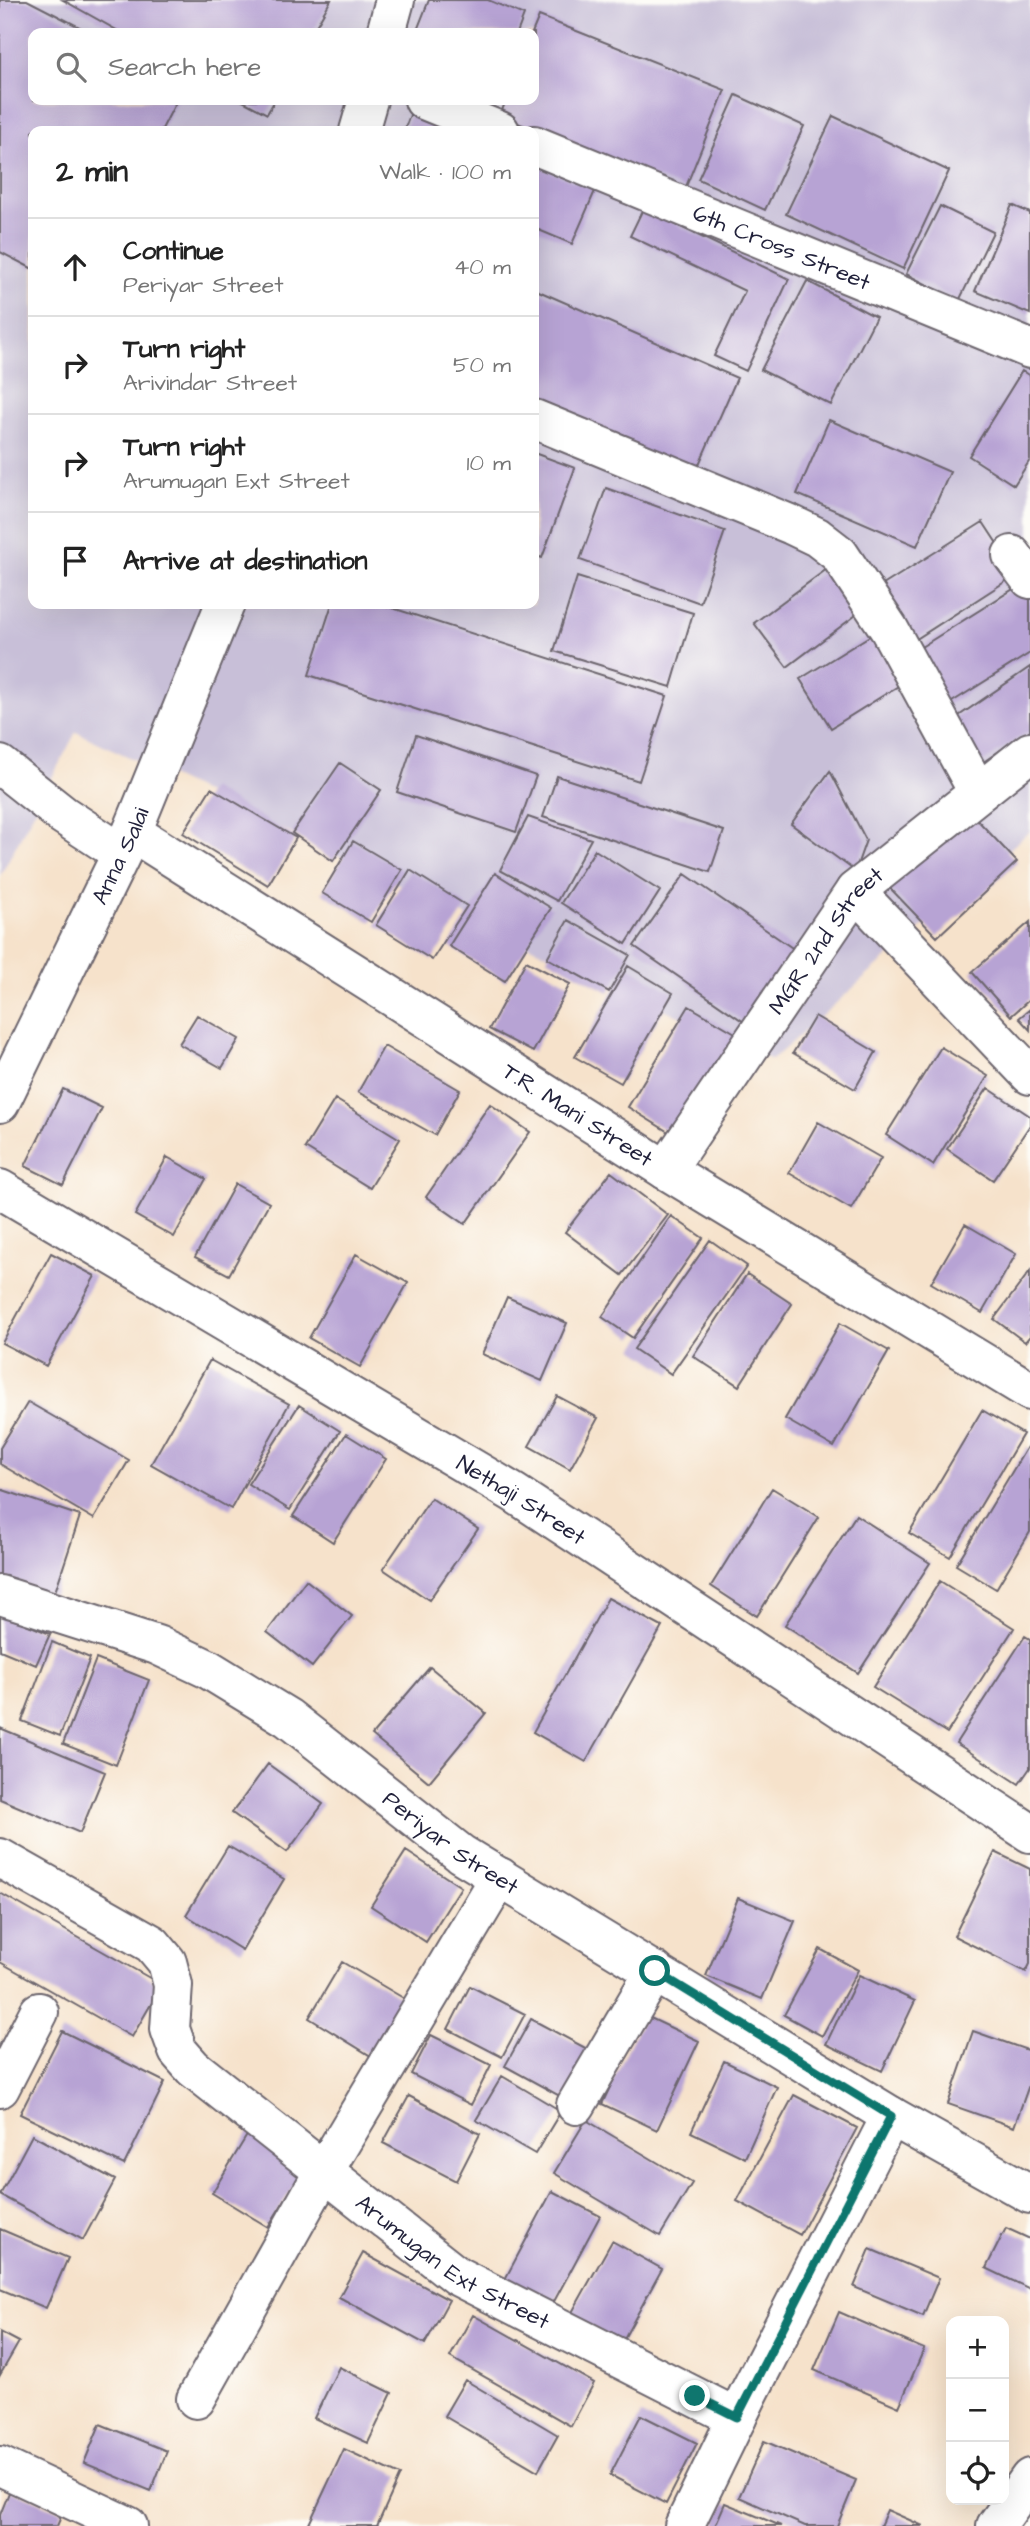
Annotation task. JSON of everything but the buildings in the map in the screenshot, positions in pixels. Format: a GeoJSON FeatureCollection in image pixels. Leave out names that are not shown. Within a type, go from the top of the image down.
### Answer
{"type":"FeatureCollection","features":[{"type":"Feature","properties":{"kind":"street"},"geometry":{"type":"LineString","coordinates":[[387,28],[395,0]]}},
{"type":"Feature","properties":{"kind":"street"},"geometry":{"type":"LineString","coordinates":[[360,126],[367,105]]}},
{"type":"Feature","properties":{"kind":"street"},"geometry":{"type":"LineString","coordinates":[[436,105],[488,126]]}},
{"type":"Feature","properties":{"kind":"street","name":"6th Cross Street"},"geometry":{"type":"LineString","coordinates":[[539,147],[1030,349]]}},
{"type":"Feature","properties":{"kind":"street"},"geometry":{"type":"LineString","coordinates":[[539,421],[779,519],[817,537],[839,554],[889,629],[978,792]]}},
{"type":"Feature","properties":{"kind":"street","name":"Anna Salai"},"geometry":{"type":"LineString","coordinates":[[0,1101],[126,843],[223,609]]}},
{"type":"Feature","properties":{"kind":"street","name":"MGR 2nd Street"},"geometry":{"type":"LineString","coordinates":[[666,1170],[855,891],[1030,752]]}},
{"type":"Feature","properties":{"kind":"street","name":"T.R. Mani Street"},"geometry":{"type":"LineString","coordinates":[[0,765],[63,815],[126,843],[1030,1391]]}},
{"type":"Feature","properties":{"kind":"street"},"geometry":{"type":"LineString","coordinates":[[855,891],[1030,1075]]}},
{"type":"Feature","properties":{"kind":"street","name":"Nethaji Street"},"geometry":{"type":"LineString","coordinates":[[0,1189],[514,1493],[1030,1833]]}},
{"type":"Feature","properties":{"kind":"street","name":"Periyar Street"},"geometry":{"type":"LineString","coordinates":[[0,1595],[157,1645],[208,1669],[288,1718],[461,1854],[891,2116],[1030,2194]]}},
{"type":"Feature","properties":{"kind":"street","name":"Arumugan Ext Street"},"geometry":{"type":"LineString","coordinates":[[0,1858],[152,1944],[167,1962],[173,1985],[170,2029],[178,2051],[193,2068],[457,2276],[737,2417]]}},
{"type":"Feature","properties":{"kind":"street"},"geometry":{"type":"LineString","coordinates":[[195,2399],[324,2171],[500,1877]]}},
{"type":"Feature","properties":{"kind":"street"},"geometry":{"type":"LineString","coordinates":[[576,2105],[655,1971]]}},
{"type":"Feature","properties":{"kind":"street"},"geometry":{"type":"LineString","coordinates":[[0,2088],[39,2012]]}},
{"type":"Feature","properties":{"kind":"street"},"geometry":{"type":"LineString","coordinates":[[684,2526],[891,2116]]}},
{"type":"Feature","properties":{"kind":"street"},"geometry":{"type":"LineString","coordinates":[[0,2466],[128,2526]]}},
{"type":"Feature","properties":{"kind":"street"},"geometry":{"type":"LineString","coordinates":[[996,2526],[1030,2479]]}},
{"type":"Feature","properties":{"kind":"shaded area"},"geometry":{"type":"Polygon","coordinates":[[[0,0],[1030,0],[1030,831],[772,1060],[76,732],[0,876],[0,0]]]}},
{"type":"Feature","properties":{"kind":"route"},"geometry":{"type":"LineString","coordinates":[[655,1971],[891,2116],[737,2417],[695,2396]]}}]}
